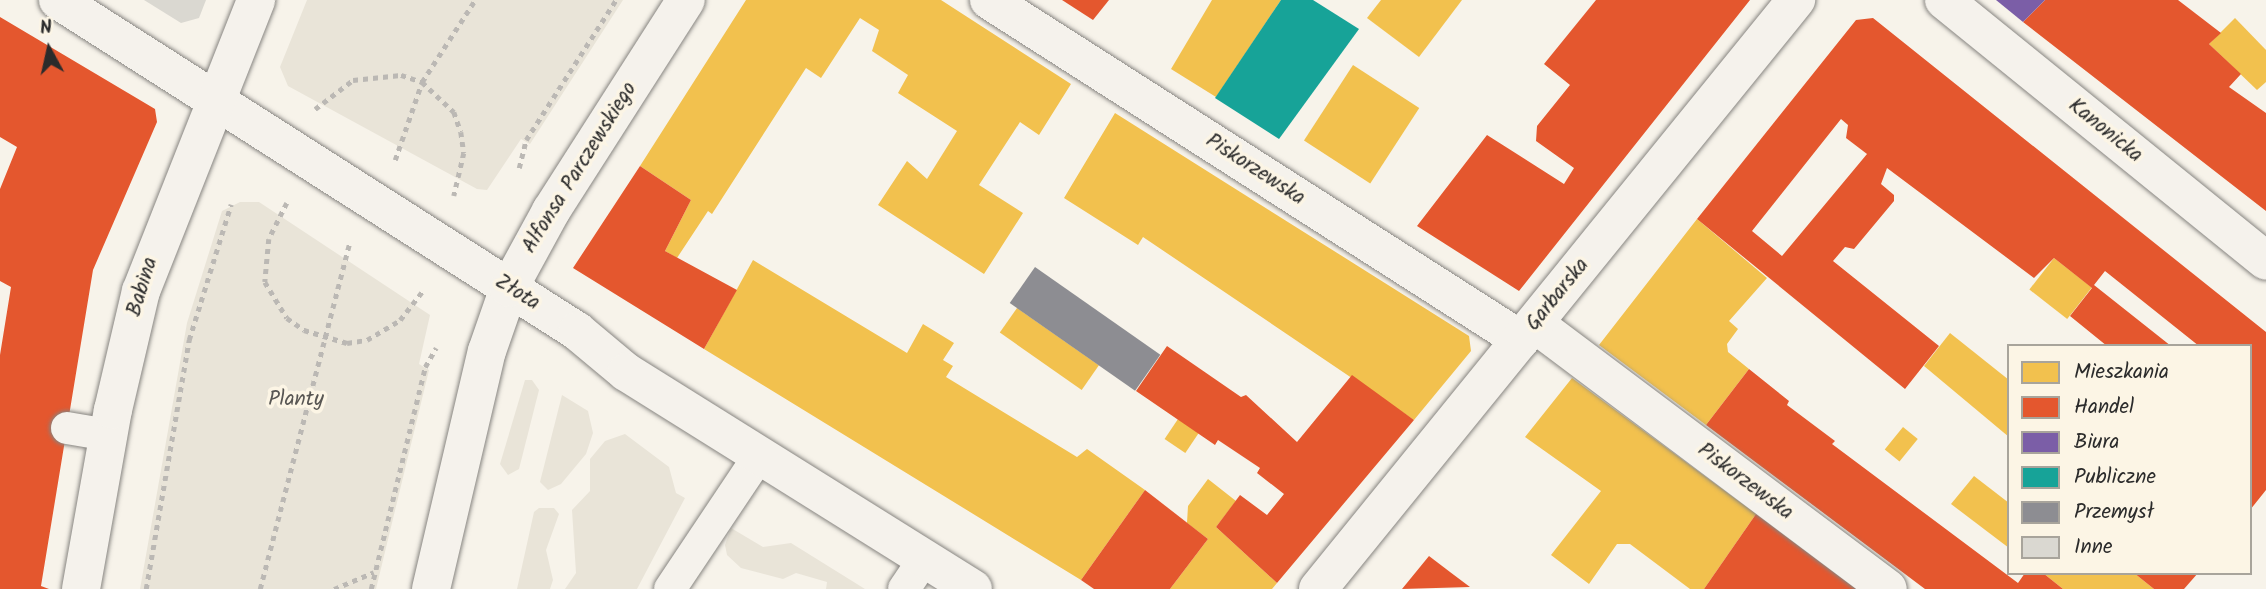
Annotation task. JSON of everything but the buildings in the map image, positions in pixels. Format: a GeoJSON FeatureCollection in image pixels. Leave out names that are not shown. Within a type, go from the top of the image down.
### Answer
{"type":"FeatureCollection","features":[{"type":"Feature","properties":{"kind":"street","name":"Złota"},"geometry":{"type":"LineString","coordinates":[[58,0],[577,331],[626,372],[759,456],[914,574],[973,589]]}},
{"type":"Feature","properties":{"kind":"street","name":"Babina"},"geometry":{"type":"LineString","coordinates":[[81,589],[108,435],[141,291],[256,0]]}},
{"type":"Feature","properties":{"kind":"street","name":"Alfonsa Parczewskiego"},"geometry":{"type":"LineString","coordinates":[[431,589],[487,351],[509,288],[551,211],[686,0]]}},
{"type":"Feature","properties":{"kind":"street","name":"Piskorzewska"},"geometry":{"type":"LineString","coordinates":[[989,0],[1528,332],[1888,589]]}},
{"type":"Feature","properties":{"kind":"street","name":"Garbarska"},"geometry":{"type":"LineString","coordinates":[[1318,589],[1796,0]]}},
{"type":"Feature","properties":{"kind":"street","name":"Kanonicka"},"geometry":{"type":"LineString","coordinates":[[1944,0],[2266,261]]}},
{"type":"Feature","properties":{"kind":"lane"},"geometry":{"type":"LineString","coordinates":[[67,428],[108,435]]}},
{"type":"Feature","properties":{"kind":"lane"},"geometry":{"type":"LineString","coordinates":[[670,589],[759,456]]}},
{"type":"Feature","properties":{"kind":"path"},"geometry":{"type":"LineString","coordinates":[[395,161],[422,82],[475,0]]}},
{"type":"Feature","properties":{"kind":"path"},"geometry":{"type":"LineString","coordinates":[[516,176],[526,140],[616,0]]}},
{"type":"Feature","properties":{"kind":"path"},"geometry":{"type":"LineString","coordinates":[[312,113],[352,80],[401,75],[422,82],[454,112],[461,132],[464,153],[454,197]]}},
{"type":"Feature","properties":{"kind":"path"},"geometry":{"type":"LineString","coordinates":[[146,589],[189,340],[234,196]]}},
{"type":"Feature","properties":{"kind":"path"},"geometry":{"type":"LineString","coordinates":[[287,202],[268,239],[265,282],[287,318],[324,338],[346,343],[385,332],[423,289]]}},
{"type":"Feature","properties":{"kind":"path"},"geometry":{"type":"LineString","coordinates":[[260,589],[350,242]]}},
{"type":"Feature","properties":{"kind":"path"},"geometry":{"type":"LineString","coordinates":[[371,589],[425,367],[443,337]]}},
{"type":"Feature","properties":{"kind":"path"},"geometry":{"type":"LineString","coordinates":[[334,589],[375,572]]}},
{"type":"Feature","properties":{"kind":"green space"},"geometry":{"type":"Polygon","coordinates":[[[307,0],[623,0],[530,144],[521,139],[487,190],[477,189],[288,86],[280,67],[307,0]]]}},
{"type":"Feature","properties":{"kind":"green space","name":"Planty"},"geometry":{"type":"Polygon","coordinates":[[[240,202],[259,202],[430,315],[419,364],[429,370],[376,589],[140,589],[187,323],[222,211],[240,202]]]}},
{"type":"Feature","properties":{"kind":"green space"},"geometry":{"type":"Polygon","coordinates":[[[525,380],[532,380],[539,390],[519,469],[508,475],[500,464],[525,380]]]}},
{"type":"Feature","properties":{"kind":"green space"},"geometry":{"type":"Polygon","coordinates":[[[562,395],[588,411],[593,433],[586,454],[561,484],[548,490],[540,482],[562,395]]]}},
{"type":"Feature","properties":{"kind":"green space"},"geometry":{"type":"Polygon","coordinates":[[[625,434],[669,467],[676,493],[685,498],[637,589],[565,589],[576,573],[572,510],[590,491],[590,459],[605,441],[625,434]]]}},
{"type":"Feature","properties":{"kind":"green space"},"geometry":{"type":"Polygon","coordinates":[[[539,508],[554,508],[559,514],[546,550],[553,580],[550,589],[517,589],[534,512],[539,508]]]}},
{"type":"Feature","properties":{"kind":"green space"},"geometry":{"type":"Polygon","coordinates":[[[731,528],[763,547],[791,543],[865,589],[826,589],[827,582],[796,573],[783,579],[741,568],[727,555],[725,545],[731,528]]]}}]}
